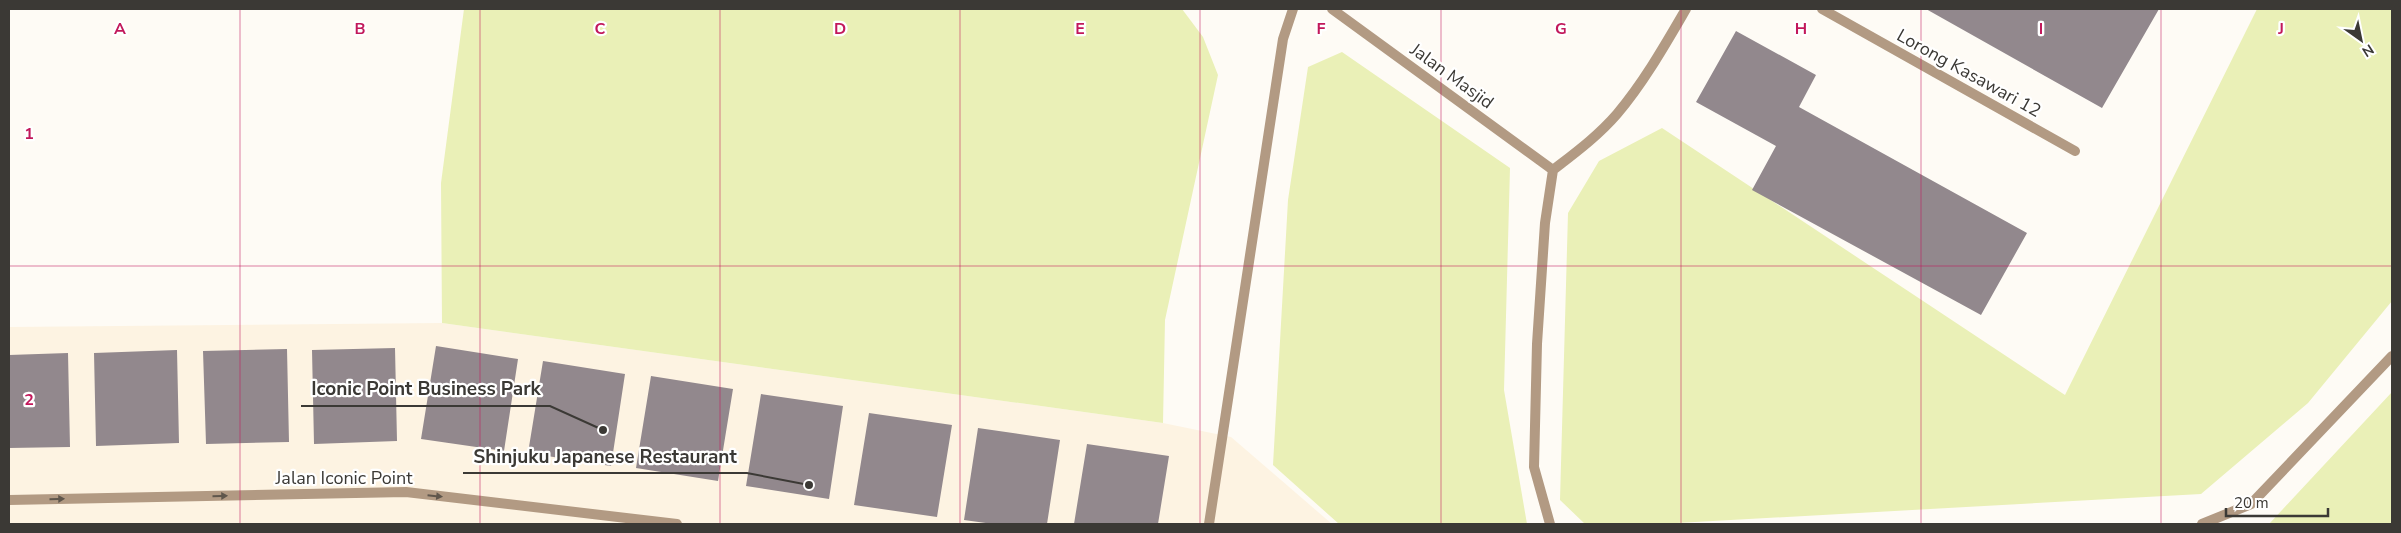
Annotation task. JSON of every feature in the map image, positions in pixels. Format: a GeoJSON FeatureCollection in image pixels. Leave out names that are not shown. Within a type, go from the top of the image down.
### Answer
{"type":"FeatureCollection","features":[{"type":"Feature","properties":{"kind":"street"},"geometry":{"type":"LineString","coordinates":[[1209,524],[1281,49],[1293,9]]}},
{"type":"Feature","properties":{"kind":"street","name":"Jalan Masjid"},"geometry":{"type":"LineString","coordinates":[[1332,9],[1553,170]]}},
{"type":"Feature","properties":{"kind":"street"},"geometry":{"type":"LineString","coordinates":[[1550,524],[1534,467],[1537,344],[1545,223],[1553,170],[1590,142],[1616,115],[1653,64],[1686,9]]}},
{"type":"Feature","properties":{"kind":"street","name":"Lorong Kasawari 12"},"geometry":{"type":"LineString","coordinates":[[1822,9],[2075,150]]}},
{"type":"Feature","properties":{"kind":"street"},"geometry":{"type":"LineString","coordinates":[[2202,524],[2251,504],[2392,356]]}},
{"type":"Feature","properties":{"kind":"street","name":"Jalan Iconic Point"},"geometry":{"type":"LineString","coordinates":[[9,500],[406,492],[604,519],[677,524]]}},
{"type":"Feature","properties":{"kind":"shaded area"},"geometry":{"type":"Polygon","coordinates":[[[442,323],[1163,423],[1231,437],[1332,524],[9,524],[9,327],[442,323]]]}},
{"type":"Feature","properties":{"kind":"green space"},"geometry":{"type":"Polygon","coordinates":[[[464,9],[1182,9],[1203,37],[1218,75],[1165,320],[1163,423],[442,323],[441,183],[464,9]]]}},
{"type":"Feature","properties":{"kind":"green space"},"geometry":{"type":"Polygon","coordinates":[[[2257,9],[2392,9],[2392,301],[2308,403],[2201,494],[1659,524],[1585,524],[1560,500],[1568,213],[1599,161],[1662,128],[2065,395],[2257,9]]]}},
{"type":"Feature","properties":{"kind":"green space"},"geometry":{"type":"Polygon","coordinates":[[[1342,52],[1510,168],[1504,390],[1527,524],[1339,524],[1273,465],[1288,200],[1308,67],[1342,52]]]}},
{"type":"Feature","properties":{"kind":"green space"},"geometry":{"type":"Polygon","coordinates":[[[2392,392],[2392,524],[2269,524],[2392,392]]]}},
{"type":"Feature","properties":{"kind":"building"},"geometry":{"type":"Polygon","coordinates":[[[1926,9],[2159,9],[2102,108],[1926,9]]]}},
{"type":"Feature","properties":{"kind":"building"},"geometry":{"type":"Polygon","coordinates":[[[1736,31],[1816,75],[1799,107],[2027,233],[1981,315],[1752,190],[1776,146],[1696,102],[1736,31]]]}},
{"type":"Feature","properties":{"kind":"building"},"geometry":{"type":"Polygon","coordinates":[[[436,346],[518,359],[504,451],[421,439],[436,346]]]}},
{"type":"Feature","properties":{"kind":"building"},"geometry":{"type":"Polygon","coordinates":[[[395,348],[397,441],[314,444],[312,350],[395,348]]]}},
{"type":"Feature","properties":{"kind":"building"},"geometry":{"type":"Polygon","coordinates":[[[287,349],[289,442],[206,444],[203,351],[287,349]]]}},
{"type":"Feature","properties":{"kind":"building"},"geometry":{"type":"Polygon","coordinates":[[[177,350],[179,443],[96,446],[94,353],[177,350]]]}},
{"type":"Feature","properties":{"kind":"building"},"geometry":{"type":"Polygon","coordinates":[[[68,353],[70,447],[9,448],[9,355],[68,353]]]}},
{"type":"Feature","properties":{"kind":"building"},"geometry":{"type":"Polygon","coordinates":[[[543,361],[625,374],[611,466],[528,453],[543,361]]]}},
{"type":"Feature","properties":{"kind":"building"},"geometry":{"type":"Polygon","coordinates":[[[651,376],[733,389],[718,481],[636,468],[651,376]]]}},
{"type":"Feature","properties":{"kind":"building"},"geometry":{"type":"Polygon","coordinates":[[[761,394],[843,406],[829,499],[746,486],[761,394]]]}},
{"type":"Feature","properties":{"kind":"building"},"geometry":{"type":"Polygon","coordinates":[[[869,413],[952,425],[937,517],[854,505],[869,413]]]}},
{"type":"Feature","properties":{"kind":"building"},"geometry":{"type":"Polygon","coordinates":[[[978,428],[1060,440],[1047,524],[993,524],[964,520],[978,428]]]}},
{"type":"Feature","properties":{"kind":"building"},"geometry":{"type":"Polygon","coordinates":[[[1087,444],[1169,456],[1158,524],[1074,524],[1087,444]]]}},
{"type":"Feature","properties":{"kind":"place","name":"Iconic Point Business Park"},"geometry":{"type":"Point","coordinates":[603,430]}},
{"type":"Feature","properties":{"kind":"place","name":"Shinjuku Japanese Restaurant"},"geometry":{"type":"Point","coordinates":[809,485]}}]}
